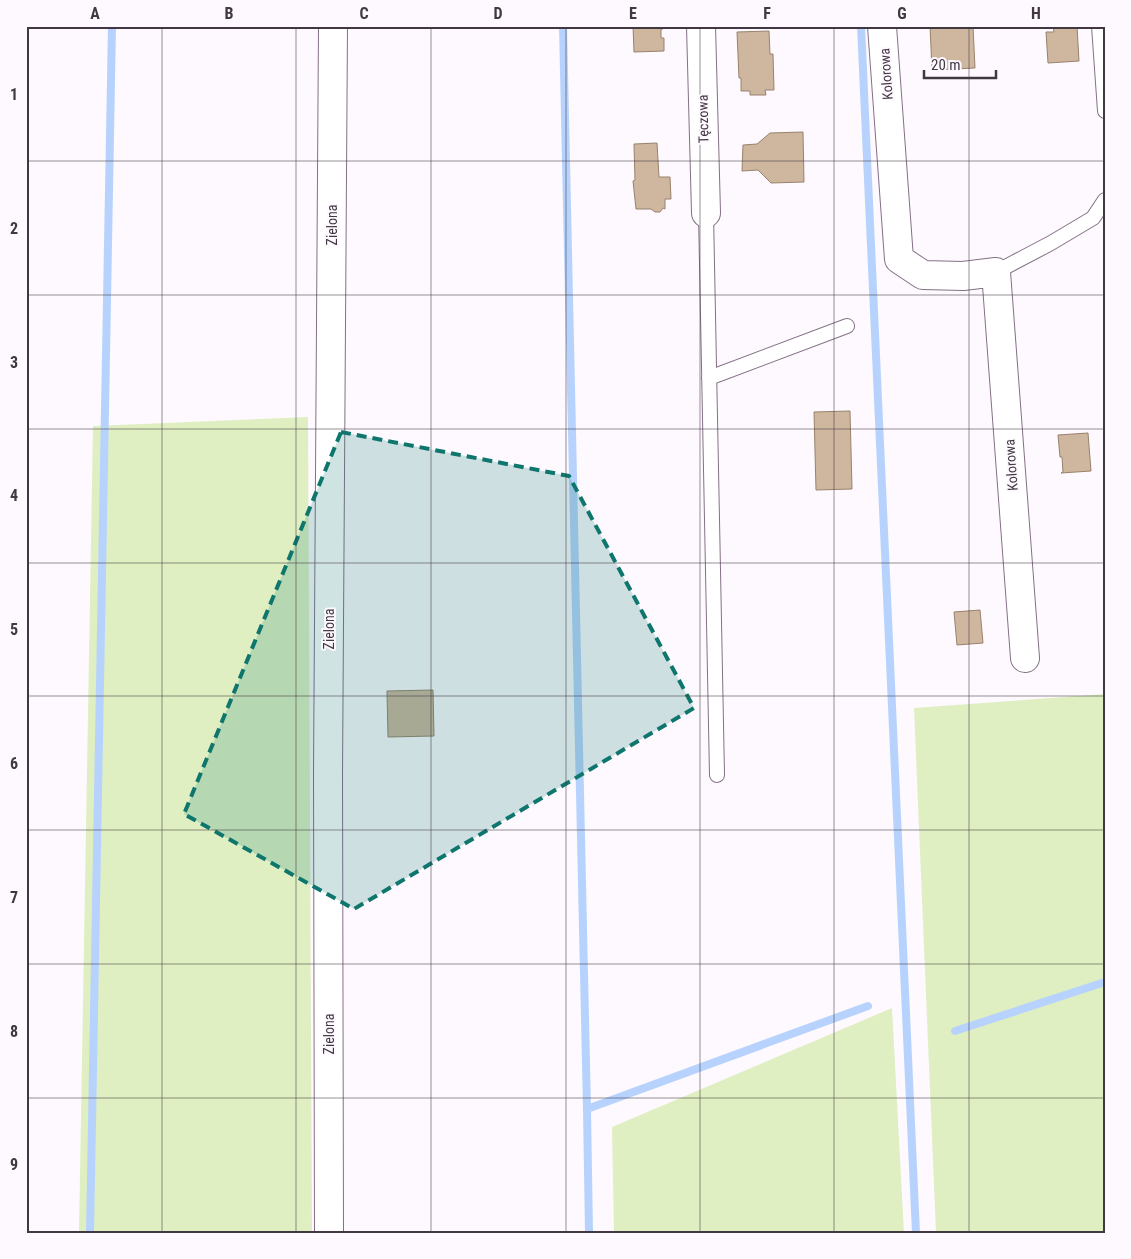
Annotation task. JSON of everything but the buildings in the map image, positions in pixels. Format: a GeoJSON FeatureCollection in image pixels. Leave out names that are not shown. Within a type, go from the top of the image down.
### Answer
{"type":"FeatureCollection","features":[{"type":"Feature","properties":{"kind":"street","name":"Zielona"},"geometry":{"type":"LineString","coordinates":[[329,1233],[328,763],[334,26]]}},
{"type":"Feature","properties":{"kind":"street","name":"Tęczowa"},"geometry":{"type":"LineString","coordinates":[[701,26],[706,213]]}},
{"type":"Feature","properties":{"kind":"street","name":"Kolorowa"},"geometry":{"type":"LineString","coordinates":[[882,26],[899,259],[923,275],[964,276],[996,272],[1025,658]]}},
{"type":"Feature","properties":{"kind":"lane"},"geometry":{"type":"LineString","coordinates":[[1100,26],[1105,111]]}},
{"type":"Feature","properties":{"kind":"lane","name":"Kolorowa"},"geometry":{"type":"LineString","coordinates":[[996,272],[1093,218],[1105,200]]}},
{"type":"Feature","properties":{"kind":"lane"},"geometry":{"type":"LineString","coordinates":[[706,213],[717,775]]}},
{"type":"Feature","properties":{"kind":"lane"},"geometry":{"type":"LineString","coordinates":[[709,378],[847,326]]}},
{"type":"Feature","properties":{"kind":"highlighted area"},"geometry":{"type":"Polygon","coordinates":[[[341,432],[569,476],[694,708],[354,909],[184,814],[341,432]]]}},
{"type":"Feature","properties":{"kind":"green space"},"geometry":{"type":"Polygon","coordinates":[[[308,417],[312,1233],[79,1233],[93,426],[308,417]]]}},
{"type":"Feature","properties":{"kind":"green space"},"geometry":{"type":"Polygon","coordinates":[[[1105,694],[1105,1233],[936,1233],[914,708],[1105,694]]]}},
{"type":"Feature","properties":{"kind":"green space"},"geometry":{"type":"Polygon","coordinates":[[[892,1008],[904,1233],[614,1233],[612,1127],[892,1008]]]}},
{"type":"Feature","properties":{"kind":"waterway"},"geometry":{"type":"LineString","coordinates":[[90,1233],[112,26]]}},
{"type":"Feature","properties":{"kind":"waterway"},"geometry":{"type":"LineString","coordinates":[[563,26],[589,1233]]}},
{"type":"Feature","properties":{"kind":"waterway"},"geometry":{"type":"LineString","coordinates":[[861,26],[916,1233]]}},
{"type":"Feature","properties":{"kind":"waterway"},"geometry":{"type":"LineString","coordinates":[[955,1031],[1105,982]]}},
{"type":"Feature","properties":{"kind":"waterway"},"geometry":{"type":"LineString","coordinates":[[587,1109],[868,1006]]}}]}
